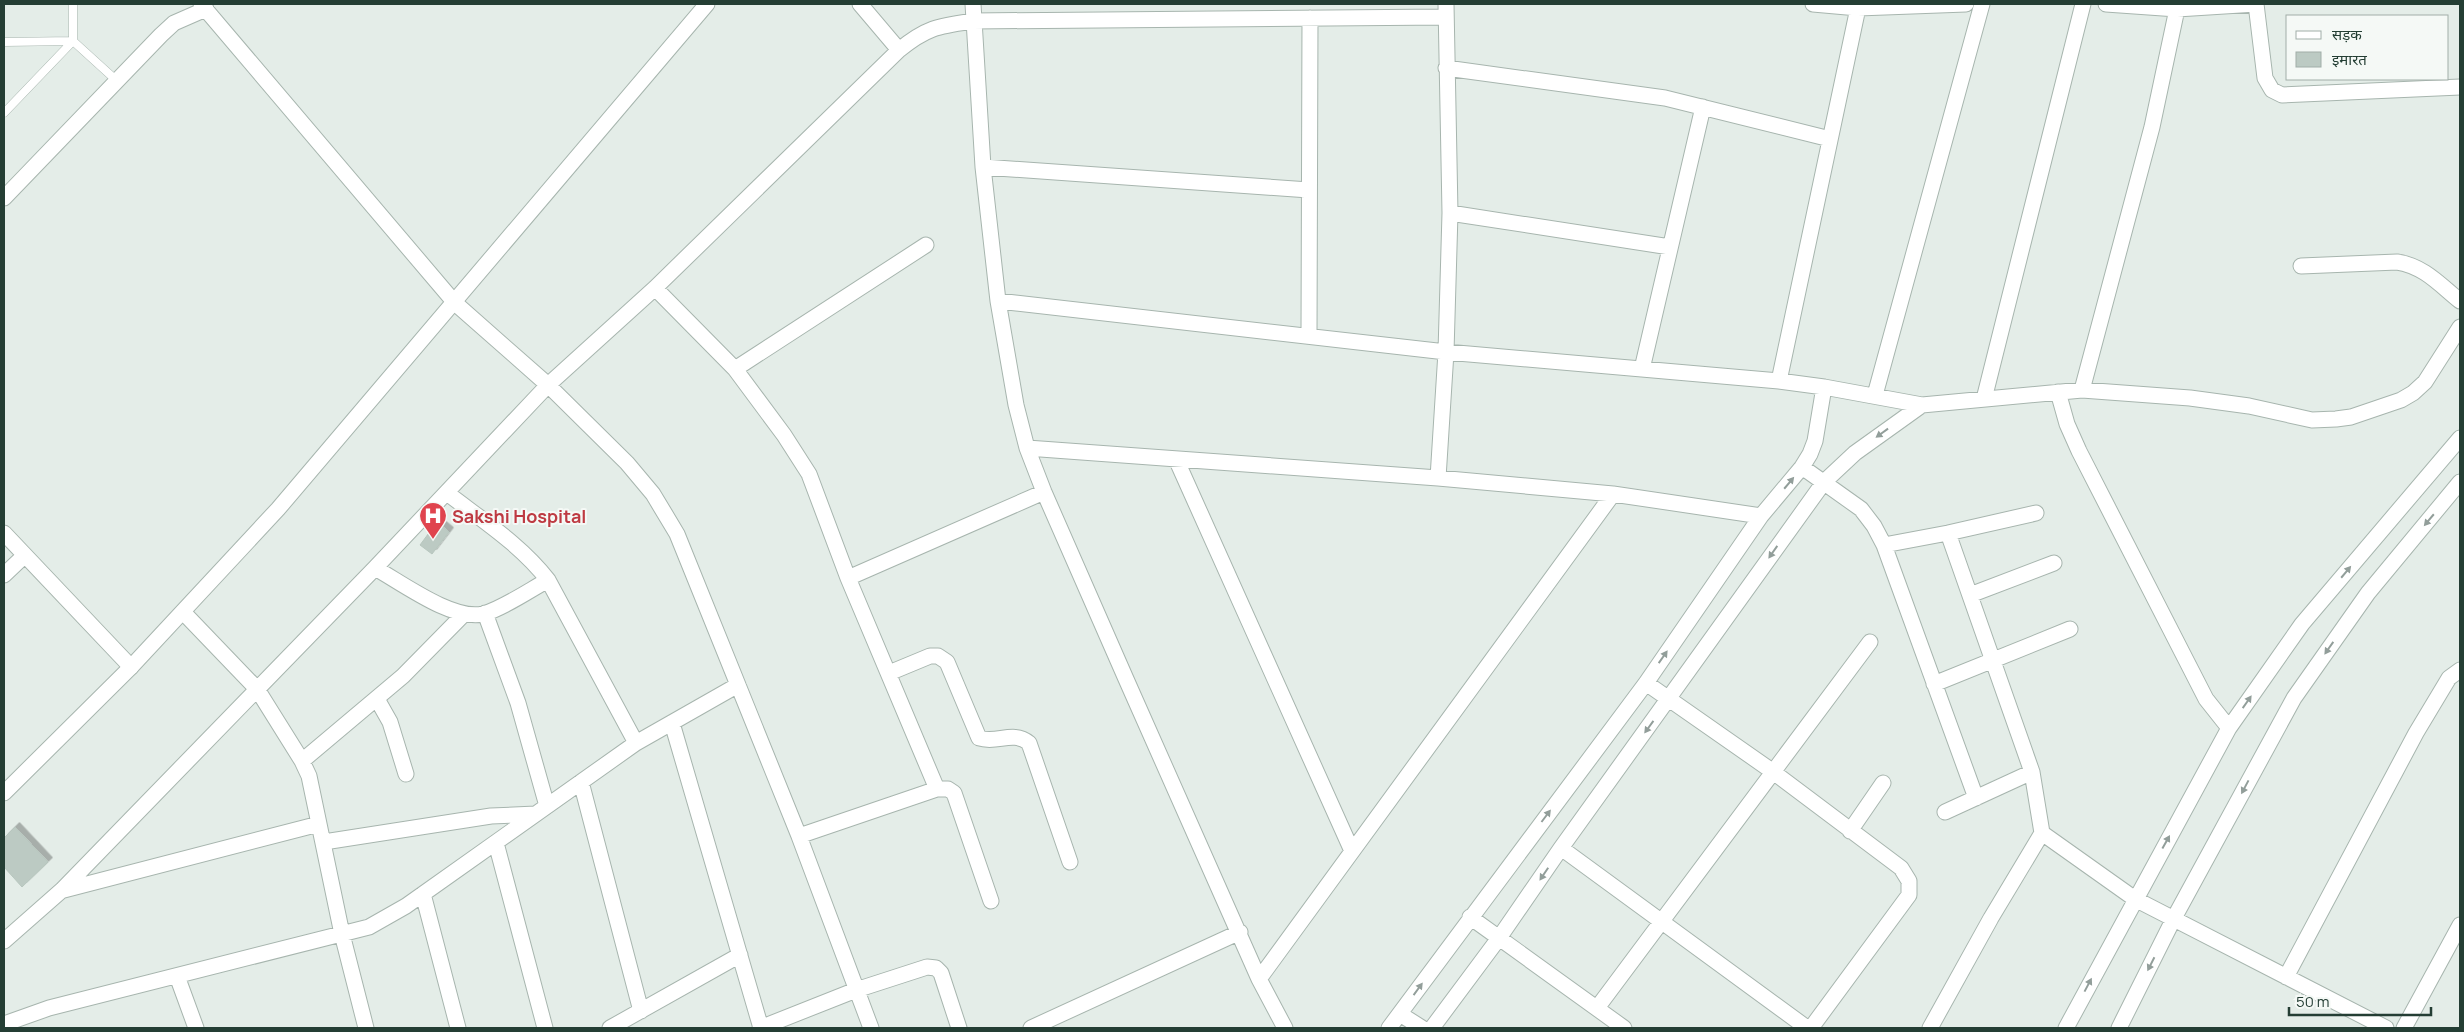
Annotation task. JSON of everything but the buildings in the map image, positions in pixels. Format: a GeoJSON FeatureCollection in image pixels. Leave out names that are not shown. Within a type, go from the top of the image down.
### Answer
{"type":"FeatureCollection","features":[{"type":"Feature","properties":{"kind":"street"},"geometry":{"type":"LineString","coordinates":[[4,793],[131,667],[278,509],[455,303],[707,4]]}},
{"type":"Feature","properties":{"kind":"street"},"geometry":{"type":"LineString","coordinates":[[860,4],[899,50]]}},
{"type":"Feature","properties":{"kind":"street"},"geometry":{"type":"LineString","coordinates":[[974,4],[973,21],[983,167],[998,301],[1016,404],[1027,448],[1044,492],[1259,978],[1285,1028]]}},
{"type":"Feature","properties":{"kind":"street"},"geometry":{"type":"LineString","coordinates":[[1821,4],[1858,8],[1966,4]]}},
{"type":"Feature","properties":{"kind":"street"},"geometry":{"type":"LineString","coordinates":[[1875,396],[1982,4]]}},
{"type":"Feature","properties":{"kind":"street"},"geometry":{"type":"LineString","coordinates":[[1984,399],[2083,4]]}},
{"type":"Feature","properties":{"kind":"street"},"geometry":{"type":"LineString","coordinates":[[2106,4],[2177,9],[2256,4],[2265,78],[2272,90],[2282,95],[2460,87]]}},
{"type":"Feature","properties":{"kind":"street"},"geometry":{"type":"LineString","coordinates":[[4,198],[174,23],[204,6],[455,303],[548,386],[627,463],[653,494],[676,534],[799,836],[871,1028]]}},
{"type":"Feature","properties":{"kind":"street"},"geometry":{"type":"LineString","coordinates":[[1779,381],[1858,8]]}},
{"type":"Feature","properties":{"kind":"street"},"geometry":{"type":"LineString","coordinates":[[2082,390],[2152,127],[2177,9]]}},
{"type":"Feature","properties":{"kind":"street"},"geometry":{"type":"LineString","coordinates":[[4,941],[62,890],[375,568],[548,386],[654,288],[899,50],[925,31],[937,26],[973,21],[1310,18],[1446,10],[1450,214],[1446,352],[1438,478]]}},
{"type":"Feature","properties":{"kind":"street"},"geometry":{"type":"LineString","coordinates":[[1309,336],[1310,18]]}},
{"type":"Feature","properties":{"kind":"street"},"geometry":{"type":"LineString","coordinates":[[1446,68],[1637,93],[1703,107],[1830,139]]}},
{"type":"Feature","properties":{"kind":"street"},"geometry":{"type":"LineString","coordinates":[[1642,369],[1703,107]]}},
{"type":"Feature","properties":{"kind":"street"},"geometry":{"type":"LineString","coordinates":[[983,167],[1310,190]]}},
{"type":"Feature","properties":{"kind":"street"},"geometry":{"type":"LineString","coordinates":[[1450,214],[1670,247]]}},
{"type":"Feature","properties":{"kind":"street"},"geometry":{"type":"LineString","coordinates":[[734,369],[926,245]]}},
{"type":"Feature","properties":{"kind":"street"},"geometry":{"type":"LineString","coordinates":[[2301,266],[2397,262],[2410,264],[2423,270],[2460,301]]}},
{"type":"Feature","properties":{"kind":"street"},"geometry":{"type":"LineString","coordinates":[[654,288],[734,369],[784,435],[809,474],[848,578],[936,789]]}},
{"type":"Feature","properties":{"kind":"street"},"geometry":{"type":"LineString","coordinates":[[998,301],[1446,352],[1824,386],[1922,405],[2082,390],[2190,398],[2249,406],[2312,420],[2336,419],[2401,400],[2414,393],[2426,382],[2460,327]]}},
{"type":"Feature","properties":{"kind":"street"},"geometry":{"type":"LineString","coordinates":[[1389,1028],[1646,682],[1761,516],[1802,467],[1815,440],[1824,386]]}},
{"type":"Feature","properties":{"kind":"street"},"geometry":{"type":"LineString","coordinates":[[2058,392],[2067,424],[2079,451],[2206,699],[2229,728]]}},
{"type":"Feature","properties":{"kind":"street"},"geometry":{"type":"LineString","coordinates":[[1432,1028],[1500,938],[1561,848],[1670,699],[1824,482],[1855,453],[1922,405]]}},
{"type":"Feature","properties":{"kind":"street"},"geometry":{"type":"LineString","coordinates":[[2066,1028],[2229,728],[2302,624],[2460,438]]}},
{"type":"Feature","properties":{"kind":"street"},"geometry":{"type":"LineString","coordinates":[[1027,448],[1438,478],[1613,494],[1761,516]]}},
{"type":"Feature","properties":{"kind":"street"},"geometry":{"type":"LineString","coordinates":[[1176,459],[1352,851]]}},
{"type":"Feature","properties":{"kind":"street"},"geometry":{"type":"LineString","coordinates":[[1802,467],[1861,509],[1884,545],[1976,798]]}},
{"type":"Feature","properties":{"kind":"street"},"geometry":{"type":"LineString","coordinates":[[2119,1028],[2173,920],[2294,698],[2368,593],[2460,482]]}},
{"type":"Feature","properties":{"kind":"street"},"geometry":{"type":"LineString","coordinates":[[848,578],[1044,492]]}},
{"type":"Feature","properties":{"kind":"street"},"geometry":{"type":"LineString","coordinates":[[447,493],[517,547],[534,562],[548,580],[636,744]]}},
{"type":"Feature","properties":{"kind":"street"},"geometry":{"type":"LineString","coordinates":[[1259,978],[1613,494]]}},
{"type":"Feature","properties":{"kind":"street"},"geometry":{"type":"LineString","coordinates":[[1884,545],[2036,513]]}},
{"type":"Feature","properties":{"kind":"street"},"geometry":{"type":"LineString","coordinates":[[4,533],[131,667]]}},
{"type":"Feature","properties":{"kind":"street"},"geometry":{"type":"LineString","coordinates":[[1930,1028],[1991,918],[2042,833],[2032,772],[1948,533]]}},
{"type":"Feature","properties":{"kind":"street"},"geometry":{"type":"LineString","coordinates":[[4,575],[24,556]]}},
{"type":"Feature","properties":{"kind":"street"},"geometry":{"type":"LineString","coordinates":[[1970,595],[2054,563]]}},
{"type":"Feature","properties":{"kind":"street"},"geometry":{"type":"LineString","coordinates":[[375,568],[450,610],[463,614],[485,613],[548,580]]}},
{"type":"Feature","properties":{"kind":"street"},"geometry":{"type":"LineString","coordinates":[[182,612],[257,689],[302,761],[309,776],[342,934],[366,1028]]}},
{"type":"Feature","properties":{"kind":"street"},"geometry":{"type":"LineString","coordinates":[[485,613],[518,703],[542,810]]}},
{"type":"Feature","properties":{"kind":"street"},"geometry":{"type":"LineString","coordinates":[[302,761],[377,699],[419,660],[463,614]]}},
{"type":"Feature","properties":{"kind":"street"},"geometry":{"type":"LineString","coordinates":[[1934,684],[2070,629]]}},
{"type":"Feature","properties":{"kind":"street"},"geometry":{"type":"LineString","coordinates":[[1597,1008],[1870,642]]}},
{"type":"Feature","properties":{"kind":"street"},"geometry":{"type":"LineString","coordinates":[[889,673],[930,656],[938,656],[947,662],[978,738],[987,741],[1014,736],[1022,737],[1030,743],[1070,862]]}},
{"type":"Feature","properties":{"kind":"street"},"geometry":{"type":"LineString","coordinates":[[2286,977],[2416,733],[2449,678],[2460,670]]}},
{"type":"Feature","properties":{"kind":"street"},"geometry":{"type":"LineString","coordinates":[[1646,682],[1772,771],[1901,868],[1909,880],[1908,895],[1811,1028]]}},
{"type":"Feature","properties":{"kind":"street"},"geometry":{"type":"LineString","coordinates":[[4,1024],[50,1008],[369,927],[386,919],[423,894],[636,744],[738,686]]}},
{"type":"Feature","properties":{"kind":"street"},"geometry":{"type":"LineString","coordinates":[[377,699],[393,729],[406,774]]}},
{"type":"Feature","properties":{"kind":"street"},"geometry":{"type":"LineString","coordinates":[[672,723],[761,1028],[856,990],[927,967],[936,968],[941,973],[960,1028]]}},
{"type":"Feature","properties":{"kind":"street"},"geometry":{"type":"LineString","coordinates":[[1945,812],[2032,772]]}},
{"type":"Feature","properties":{"kind":"street"},"geometry":{"type":"LineString","coordinates":[[582,782],[641,1011]]}},
{"type":"Feature","properties":{"kind":"street"},"geometry":{"type":"LineString","coordinates":[[1850,831],[1884,783]]}},
{"type":"Feature","properties":{"kind":"street"},"geometry":{"type":"LineString","coordinates":[[799,836],[936,789],[948,789],[954,793],[990,901]]}},
{"type":"Feature","properties":{"kind":"street"},"geometry":{"type":"LineString","coordinates":[[324,842],[542,810]]}},
{"type":"Feature","properties":{"kind":"street"},"geometry":{"type":"LineString","coordinates":[[62,890],[320,824]]}},
{"type":"Feature","properties":{"kind":"street"},"geometry":{"type":"LineString","coordinates":[[2042,833],[2135,899],[2386,1028]]}},
{"type":"Feature","properties":{"kind":"street"},"geometry":{"type":"LineString","coordinates":[[496,843],[545,1028]]}},
{"type":"Feature","properties":{"kind":"street"},"geometry":{"type":"LineString","coordinates":[[1561,848],[1807,1028]]}},
{"type":"Feature","properties":{"kind":"street"},"geometry":{"type":"LineString","coordinates":[[423,894],[458,1028]]}},
{"type":"Feature","properties":{"kind":"street"},"geometry":{"type":"LineString","coordinates":[[1470,917],[1624,1028]]}},
{"type":"Feature","properties":{"kind":"street"},"geometry":{"type":"LineString","coordinates":[[2404,1028],[2456,945],[2460,925]]}},
{"type":"Feature","properties":{"kind":"street"},"geometry":{"type":"LineString","coordinates":[[1031,1028],[1240,932]]}},
{"type":"Feature","properties":{"kind":"street"},"geometry":{"type":"LineString","coordinates":[[610,1028],[740,955]]}},
{"type":"Feature","properties":{"kind":"street"},"geometry":{"type":"LineString","coordinates":[[177,976],[196,1028]]}},
{"type":"Feature","properties":{"kind":"street"},"geometry":{"type":"LineString","coordinates":[[1400,1014],[1422,1028]]}},
{"type":"Feature","properties":{"kind":"lane"},"geometry":{"type":"LineString","coordinates":[[4,113],[73,42],[73,4]]}},
{"type":"Feature","properties":{"kind":"lane"},"geometry":{"type":"LineString","coordinates":[[4,42],[73,42],[117,81]]}},
{"type":"Feature","properties":{"kind":"place","name":"Sakshi Hospital"},"geometry":{"type":"Point","coordinates":[433,540]}}]}
